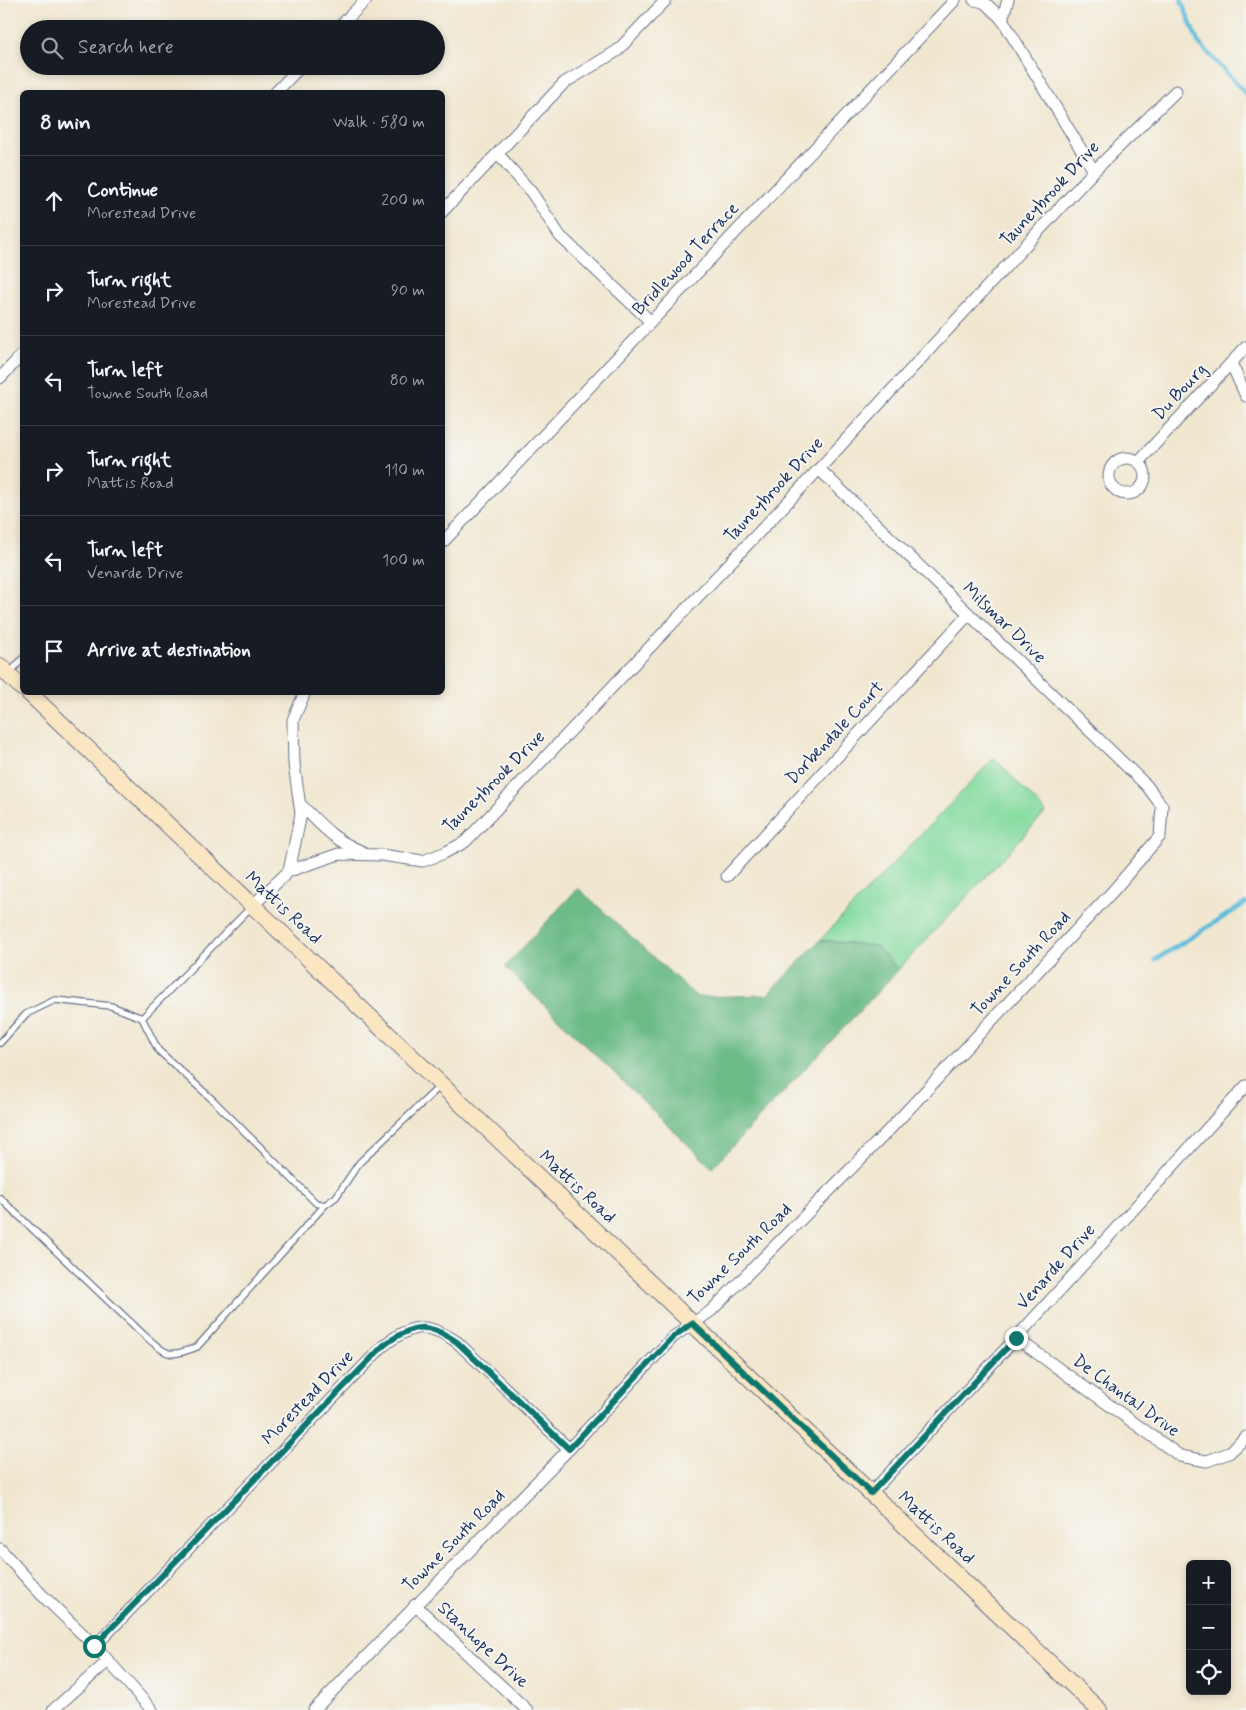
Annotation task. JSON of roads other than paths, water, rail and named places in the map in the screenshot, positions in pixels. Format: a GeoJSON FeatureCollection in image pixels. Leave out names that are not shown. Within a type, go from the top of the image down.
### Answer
{"type":"FeatureCollection","features":[{"type":"Feature","properties":{"kind":"main road"},"geometry":{"type":"LineString","coordinates":[[4,670],[20,686]]}},
{"type":"Feature","properties":{"kind":"main road","name":"Mattis Road"},"geometry":{"type":"LineString","coordinates":[[31,695],[1099,1710]]}},
{"type":"Feature","properties":{"kind":"street"},"geometry":{"type":"LineString","coordinates":[[346,20],[366,0]]}},
{"type":"Feature","properties":{"kind":"street"},"geometry":{"type":"LineString","coordinates":[[445,209],[564,83],[617,51],[666,0]]}},
{"type":"Feature","properties":{"kind":"street","name":"Bridlewood Terrace"},"geometry":{"type":"LineString","coordinates":[[445,540],[955,0]]}},
{"type":"Feature","properties":{"kind":"street"},"geometry":{"type":"LineString","coordinates":[[974,0],[984,2],[1002,20],[1094,171]]}},
{"type":"Feature","properties":{"kind":"street"},"geometry":{"type":"LineString","coordinates":[[1002,20],[1008,0]]}},
{"type":"Feature","properties":{"kind":"street"},"geometry":{"type":"LineString","coordinates":[[278,90],[292,75]]}},
{"type":"Feature","properties":{"kind":"street","name":"Tauneybrook Drive"},"geometry":{"type":"LineString","coordinates":[[252,906],[289,871],[339,854],[370,855],[423,861],[465,842],[819,469],[1094,171],[1176,91]]}},
{"type":"Feature","properties":{"kind":"street"},"geometry":{"type":"LineString","coordinates":[[498,154],[532,193],[560,236],[650,321]]}},
{"type":"Feature","properties":{"kind":"street","name":"Du Bourg"},"geometry":{"type":"LineString","coordinates":[[1139,461],[1246,347]]}},
{"type":"Feature","properties":{"kind":"street"},"geometry":{"type":"LineString","coordinates":[[0,378],[20,357]]}},
{"type":"Feature","properties":{"kind":"street"},"geometry":{"type":"LineString","coordinates":[[1230,363],[1246,396]]}},
{"type":"Feature","properties":{"kind":"street","name":"Milsmar Drive"},"geometry":{"type":"LineString","coordinates":[[819,469],[1147,786],[1162,806]]}},
{"type":"Feature","properties":{"kind":"street","name":"Dorbendale Court"},"geometry":{"type":"LineString","coordinates":[[727,876],[969,614]]}},
{"type":"Feature","properties":{"kind":"street"},"geometry":{"type":"LineString","coordinates":[[289,871],[301,814],[294,764],[293,720],[304,695]]}},
{"type":"Feature","properties":{"kind":"street","name":"Tauneybrook Drive"},"geometry":{"type":"LineString","coordinates":[[300,804],[330,835],[348,846],[370,855]]}},
{"type":"Feature","properties":{"kind":"street","name":"Towne South Road"},"geometry":{"type":"LineString","coordinates":[[314,1710],[569,1449],[673,1337],[711,1311],[890,1128],[1113,891],[1160,836],[1162,806]]}},
{"type":"Feature","properties":{"kind":"street","name":"Venarde Drive"},"geometry":{"type":"LineString","coordinates":[[871,1493],[1016,1338],[1246,1086]]}},
{"type":"Feature","properties":{"kind":"street","name":"Morestead Drive"},"geometry":{"type":"LineString","coordinates":[[94,1646],[383,1346],[398,1334],[408,1330],[428,1328],[440,1331],[457,1342],[569,1449]]}},
{"type":"Feature","properties":{"kind":"street","name":"De Chantal Drive"},"geometry":{"type":"LineString","coordinates":[[1016,1338],[1180,1456],[1207,1461],[1229,1452],[1246,1437]]}},
{"type":"Feature","properties":{"kind":"street"},"geometry":{"type":"LineString","coordinates":[[0,1549],[41,1594],[94,1646],[152,1710]]}},
{"type":"Feature","properties":{"kind":"street","name":"Stanhope Drive"},"geometry":{"type":"LineString","coordinates":[[415,1605],[527,1710]]}},
{"type":"Feature","properties":{"kind":"street"},"geometry":{"type":"LineString","coordinates":[[53,1710],[107,1662]]}},
{"type":"Feature","properties":{"kind":"lane"},"geometry":{"type":"LineString","coordinates":[[4,670],[20,660]]}},
{"type":"Feature","properties":{"kind":"lane"},"geometry":{"type":"LineString","coordinates":[[142,1018],[252,906]]}},
{"type":"Feature","properties":{"kind":"lane"},"geometry":{"type":"LineString","coordinates":[[0,1043],[26,1014],[54,1000],[111,1006],[142,1018],[158,1050],[214,1100],[316,1203],[325,1205]]}},
{"type":"Feature","properties":{"kind":"lane"},"geometry":{"type":"LineString","coordinates":[[0,1198],[144,1335],[164,1352],[175,1355],[197,1347],[325,1205],[336,1196],[360,1163],[418,1105],[441,1085]]}},
{"type":"Feature","properties":{"kind":"waterway"},"geometry":{"type":"LineString","coordinates":[[1181,0],[1198,42],[1246,94]]}},
{"type":"Feature","properties":{"kind":"waterway"},"geometry":{"type":"LineString","coordinates":[[1155,960],[1246,903]]}}]}
